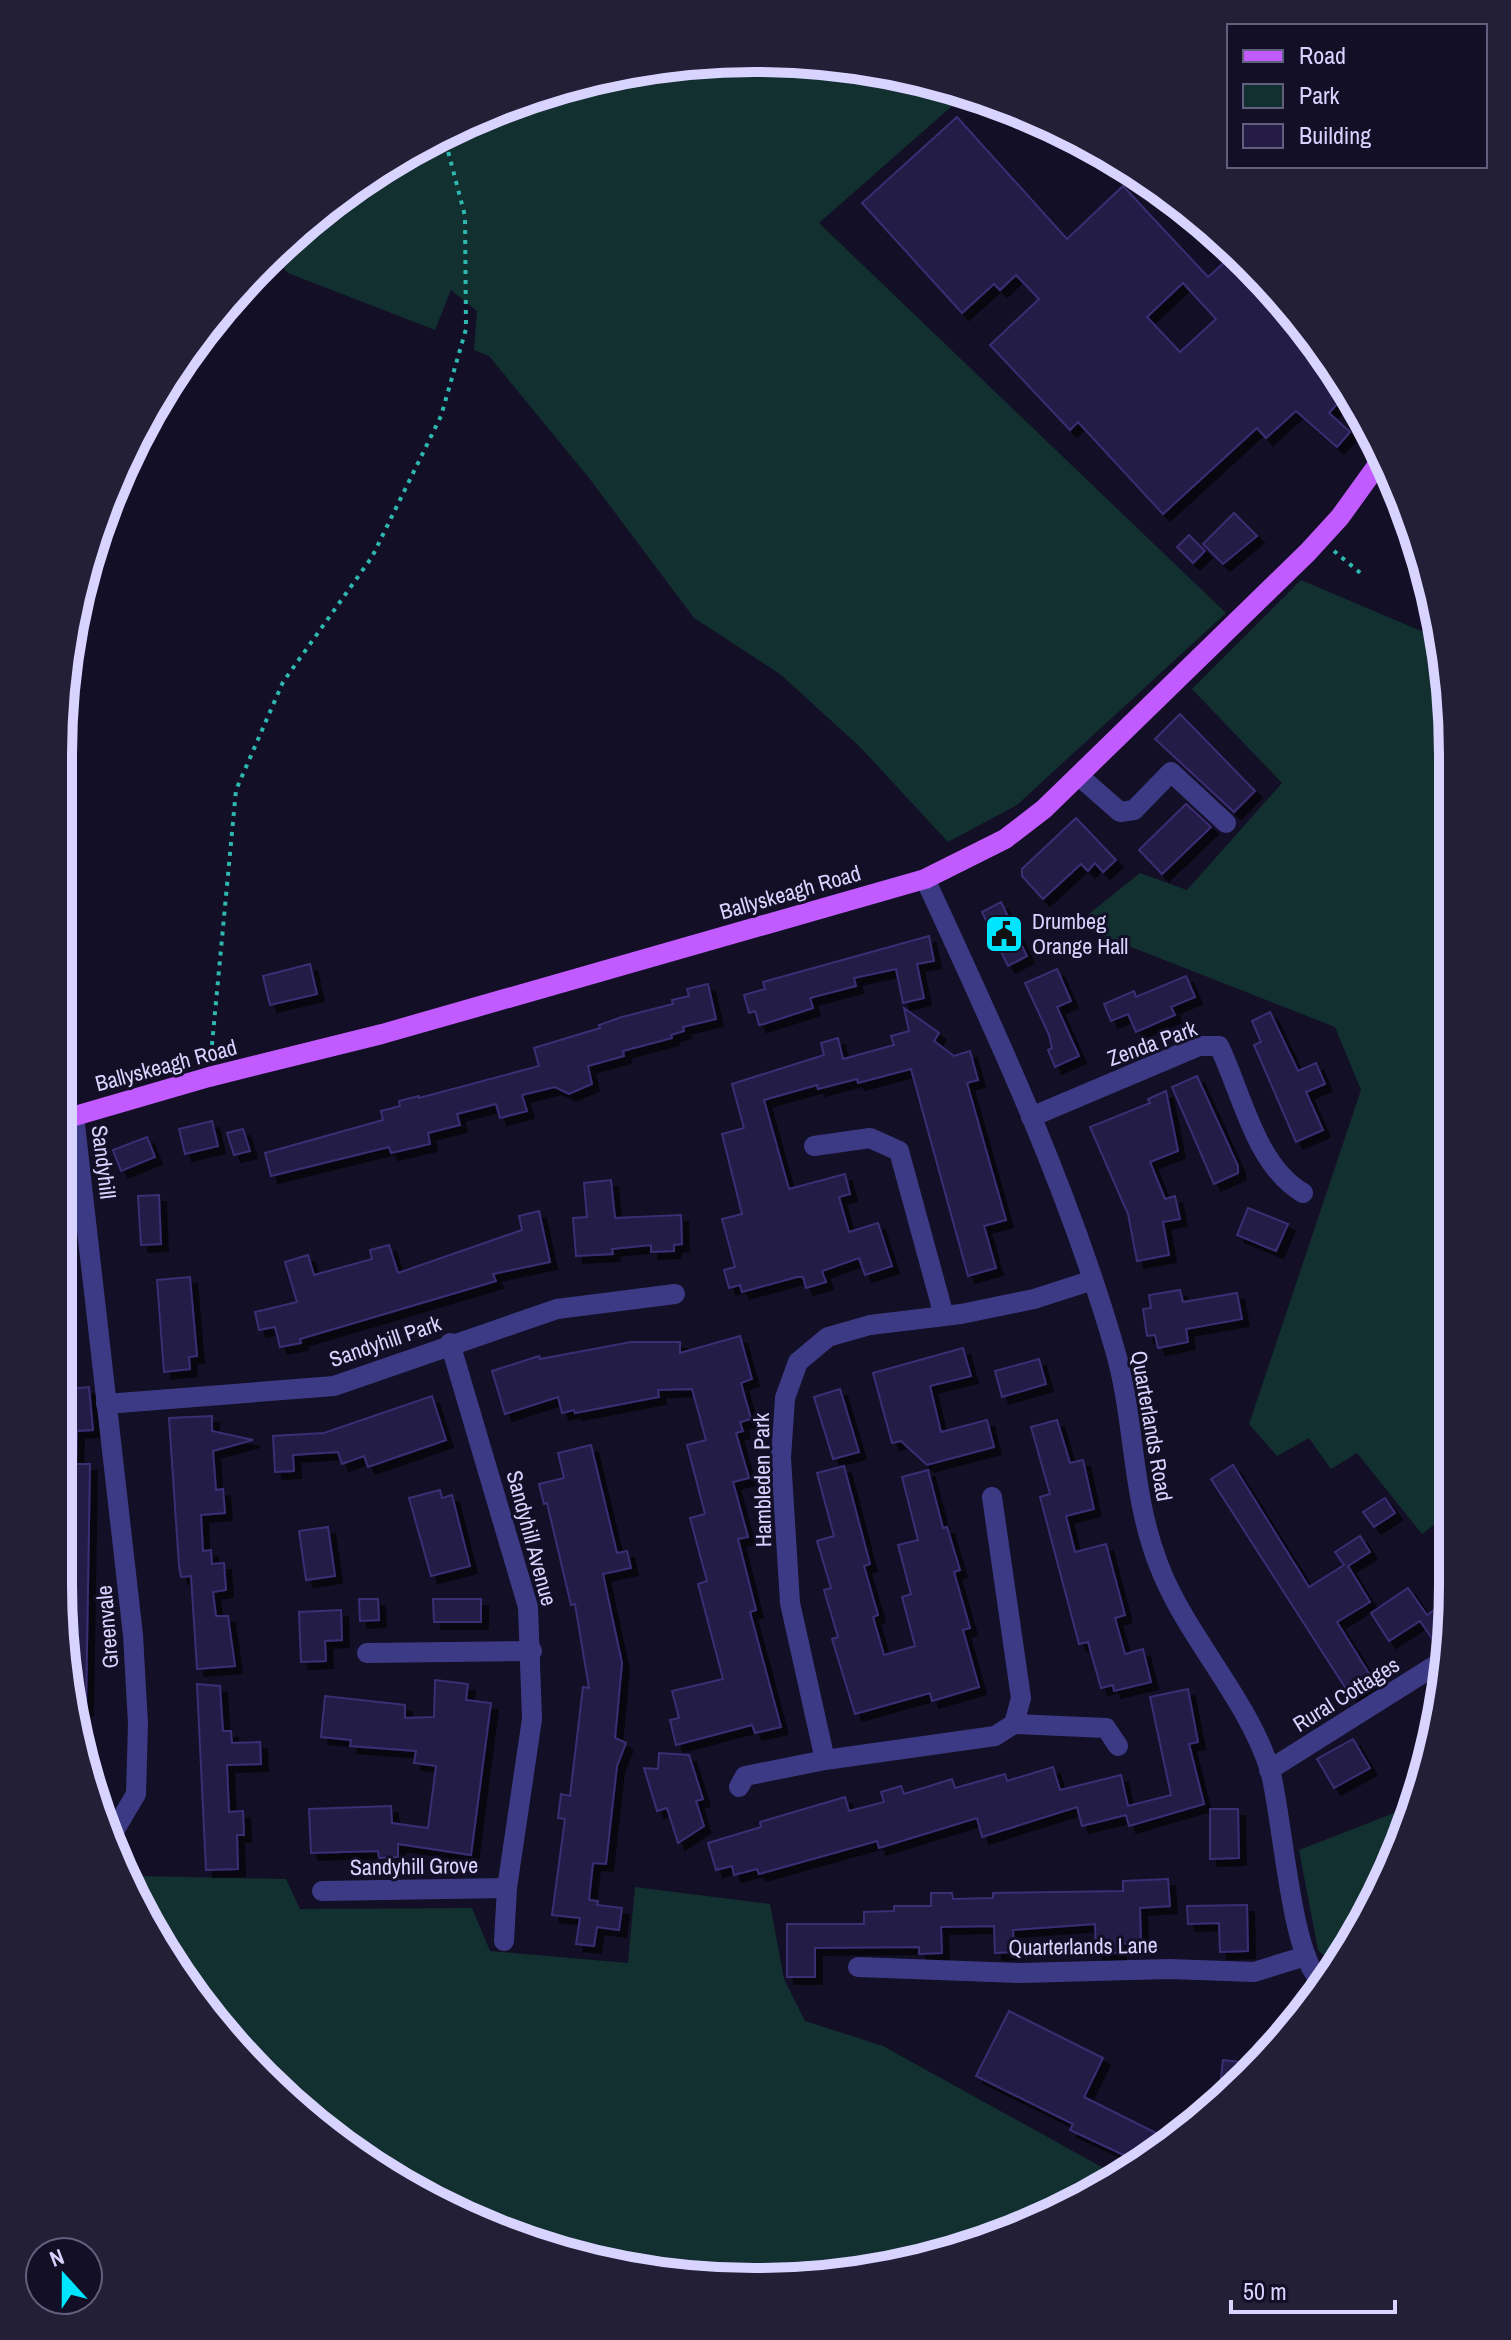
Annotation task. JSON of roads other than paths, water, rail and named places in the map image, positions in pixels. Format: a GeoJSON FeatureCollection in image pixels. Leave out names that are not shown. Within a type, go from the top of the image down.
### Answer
{"type":"FeatureCollection","features":[{"type":"Feature","properties":{"kind":"main road","name":"Ballyskeagh Road"},"geometry":{"type":"LineString","coordinates":[[72,1117],[209,1077],[382,1034],[925,879],[1005,839],[1080,777],[1320,538],[1375,467]]}},
{"type":"Feature","properties":{"kind":"street"},"geometry":{"type":"LineString","coordinates":[[1080,777],[1120,812],[1134,810],[1171,772],[1226,823]]}},
{"type":"Feature","properties":{"kind":"street","name":"Quarterlands Road"},"geometry":{"type":"LineString","coordinates":[[925,879],[1061,1187],[1116,1352],[1140,1504],[1158,1565],[1248,1722],[1269,1770],[1306,1956],[1317,1974]]}},
{"type":"Feature","properties":{"kind":"street","name":"Zenda Park"},"geometry":{"type":"LineString","coordinates":[[1031,1117],[1199,1046],[1219,1046],[1265,1151],[1284,1181],[1303,1193]]}},
{"type":"Feature","properties":{"kind":"street","name":"Sandyhill"},"geometry":{"type":"LineString","coordinates":[[72,1134],[85,1188],[106,1404]]}},
{"type":"Feature","properties":{"kind":"street"},"geometry":{"type":"LineString","coordinates":[[814,1146],[870,1138],[899,1151],[944,1316]]}},
{"type":"Feature","properties":{"kind":"street","name":"Hambleden Park"},"geometry":{"type":"LineString","coordinates":[[825,1760],[790,1603],[781,1458],[785,1398],[798,1362],[828,1337],[870,1325],[944,1316],[1034,1299],[1090,1281]]}},
{"type":"Feature","properties":{"kind":"street","name":"Sandyhill Park"},"geometry":{"type":"LineString","coordinates":[[106,1404],[334,1386],[450,1343],[557,1309],[675,1294]]}},
{"type":"Feature","properties":{"kind":"street","name":"Sandyhill Avenue"},"geometry":{"type":"LineString","coordinates":[[450,1343],[528,1607],[532,1651],[529,1750],[507,1888],[504,1941]]}},
{"type":"Feature","properties":{"kind":"street","name":"Greenvale"},"geometry":{"type":"LineString","coordinates":[[106,1404],[133,1635],[138,1724],[136,1794],[117,1827]]}},
{"type":"Feature","properties":{"kind":"street"},"geometry":{"type":"LineString","coordinates":[[992,1497],[1021,1698],[1014,1724]]}},
{"type":"Feature","properties":{"kind":"street"},"geometry":{"type":"LineString","coordinates":[[367,1653],[532,1651]]}},
{"type":"Feature","properties":{"kind":"street","name":"Rural Cottages"},"geometry":{"type":"LineString","coordinates":[[1269,1770],[1434,1666]]}},
{"type":"Feature","properties":{"kind":"street"},"geometry":{"type":"LineString","coordinates":[[739,1787],[745,1776],[825,1760],[995,1736],[1014,1724],[1106,1728],[1118,1746]]}},
{"type":"Feature","properties":{"kind":"street","name":"Sandyhill Grove"},"geometry":{"type":"LineString","coordinates":[[322,1891],[507,1888]]}},
{"type":"Feature","properties":{"kind":"street","name":"Quarterlands Lane"},"geometry":{"type":"LineString","coordinates":[[858,1967],[1021,1973],[1169,1969],[1254,1972],[1306,1956]]}},
{"type":"Feature","properties":{"kind":"place","name":"Drumbeg Orange Hall"},"geometry":{"type":"Point","coordinates":[1004,934]}}]}
